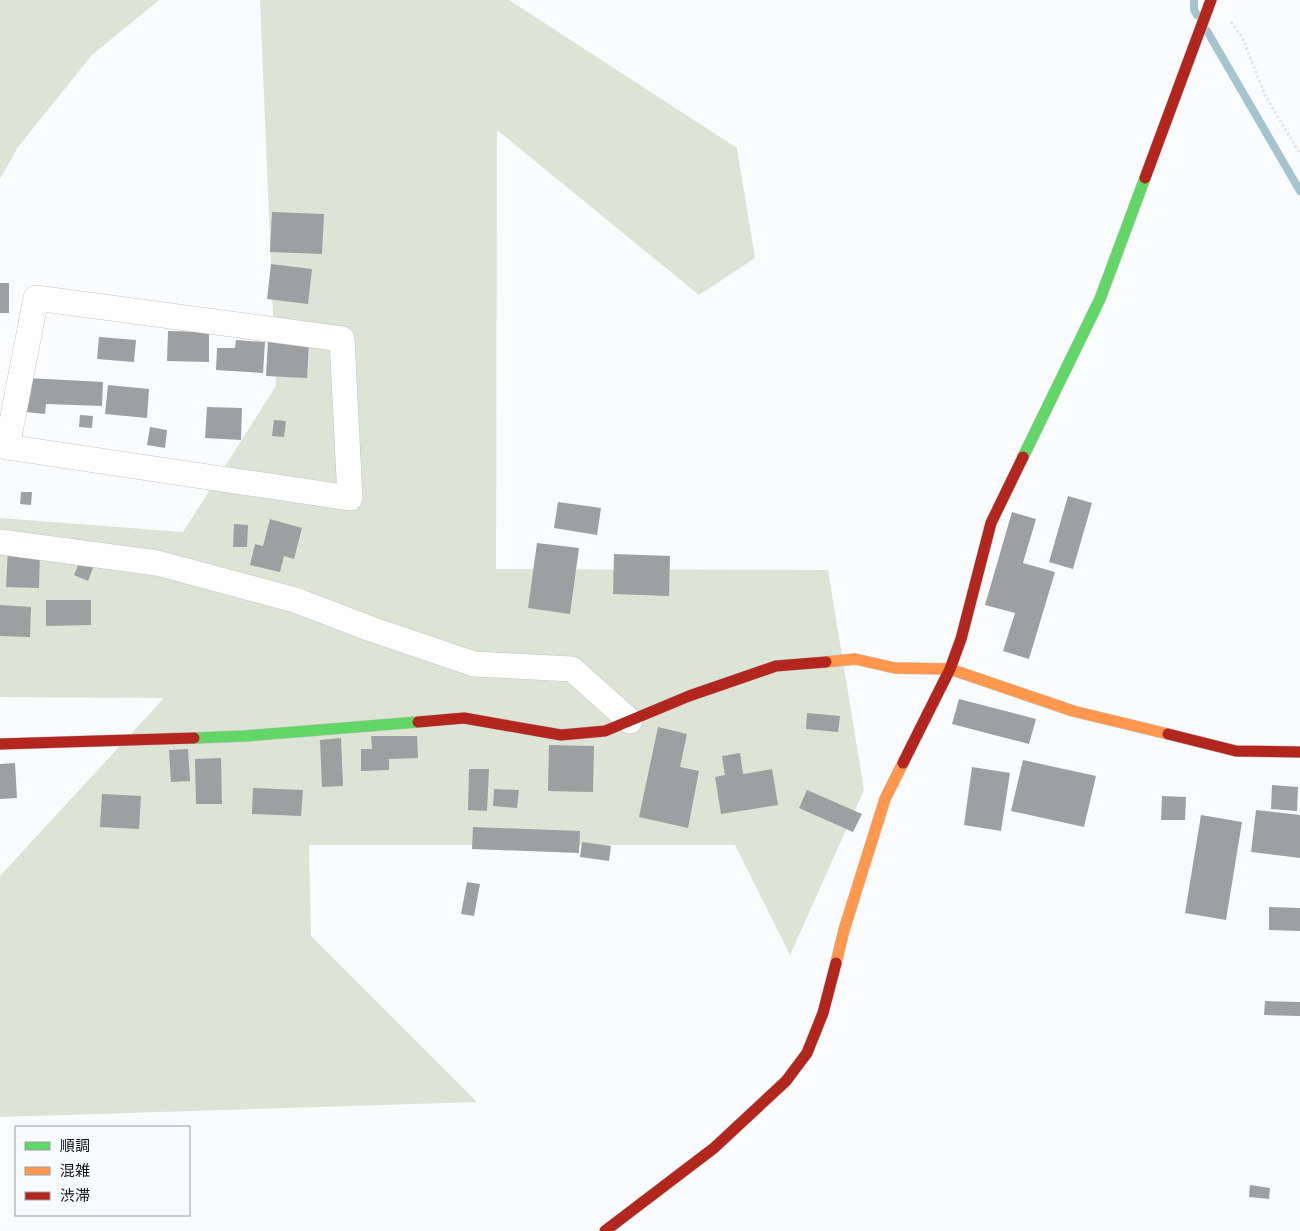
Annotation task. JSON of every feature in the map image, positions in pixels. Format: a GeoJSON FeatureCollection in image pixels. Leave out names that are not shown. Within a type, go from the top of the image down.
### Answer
{"type":"FeatureCollection","features":[{"type":"Feature","properties":{"kind":"street"},"geometry":{"type":"LineString","coordinates":[[605,1231],[714,1148],[786,1081],[807,1053],[823,1012],[844,930],[885,799],[950,669],[960,639],[991,523],[1100,299],[1210,3]]}},
{"type":"Feature","properties":{"kind":"street"},"geometry":{"type":"LineString","coordinates":[[36,298],[342,340],[350,498],[4,447],[36,298]]}},
{"type":"Feature","properties":{"kind":"street"},"geometry":{"type":"LineString","coordinates":[[0,542],[157,563],[294,600],[371,629],[474,664],[572,669],[630,721]]}},
{"type":"Feature","properties":{"kind":"street"},"geometry":{"type":"LineString","coordinates":[[0,744],[245,736],[464,718],[561,735],[605,731],[689,696],[776,666],[855,659],[895,668],[950,669],[1073,711],[1236,751],[1300,752]]}},
{"type":"Feature","properties":{"kind":"path"},"geometry":{"type":"LineString","coordinates":[[1226,14],[1242,37],[1265,95],[1300,154]]}},
{"type":"Feature","properties":{"kind":"green space"},"geometry":{"type":"Polygon","coordinates":[[[0,0],[159,0],[92,55],[18,147],[0,179],[0,0]]]}},
{"type":"Feature","properties":{"kind":"green space"},"geometry":{"type":"Polygon","coordinates":[[[260,0],[509,0],[737,148],[755,258],[699,295],[497,130],[496,569],[828,570],[864,790],[790,955],[735,845],[309,845],[311,936],[477,1102],[0,1117],[0,876],[164,698],[0,697],[0,518],[183,532],[276,386],[260,0]]]}},
{"type":"Feature","properties":{"kind":"building"},"geometry":{"type":"Polygon","coordinates":[[[272,212],[324,214],[322,254],[270,252],[272,212]]]}},
{"type":"Feature","properties":{"kind":"building"},"geometry":{"type":"Polygon","coordinates":[[[271,264],[312,269],[308,304],[267,299],[271,264]]]}},
{"type":"Feature","properties":{"kind":"building"},"geometry":{"type":"Polygon","coordinates":[[[0,283],[9,283],[9,313],[0,313],[0,283]]]}},
{"type":"Feature","properties":{"kind":"building"},"geometry":{"type":"Polygon","coordinates":[[[168,331],[209,332],[209,362],[167,361],[168,331]]]}},
{"type":"Feature","properties":{"kind":"building"},"geometry":{"type":"Polygon","coordinates":[[[99,337],[136,340],[134,362],[97,359],[99,337]]]}},
{"type":"Feature","properties":{"kind":"building"},"geometry":{"type":"Polygon","coordinates":[[[236,340],[265,342],[263,373],[216,370],[217,348],[235,348],[236,340]]]}},
{"type":"Feature","properties":{"kind":"building"},"geometry":{"type":"Polygon","coordinates":[[[268,340],[309,342],[307,378],[266,376],[268,340]]]}},
{"type":"Feature","properties":{"kind":"building"},"geometry":{"type":"Polygon","coordinates":[[[27,378],[103,382],[102,406],[46,404],[45,414],[26,412],[27,378]]]}},
{"type":"Feature","properties":{"kind":"building"},"geometry":{"type":"Polygon","coordinates":[[[108,385],[149,389],[147,418],[105,414],[108,385]]]}},
{"type":"Feature","properties":{"kind":"building"},"geometry":{"type":"Polygon","coordinates":[[[207,407],[242,408],[241,440],[205,438],[207,407]]]}},
{"type":"Feature","properties":{"kind":"building"},"geometry":{"type":"Polygon","coordinates":[[[80,415],[93,416],[92,428],[79,427],[80,415]]]}},
{"type":"Feature","properties":{"kind":"building"},"geometry":{"type":"Polygon","coordinates":[[[274,420],[286,421],[284,437],[272,436],[274,420]]]}},
{"type":"Feature","properties":{"kind":"building"},"geometry":{"type":"Polygon","coordinates":[[[150,427],[167,430],[165,448],[147,445],[150,427]]]}},
{"type":"Feature","properties":{"kind":"building"},"geometry":{"type":"Polygon","coordinates":[[[21,492],[32,492],[31,505],[20,504],[21,492]]]}},
{"type":"Feature","properties":{"kind":"building"},"geometry":{"type":"Polygon","coordinates":[[[1068,496],[1092,503],[1073,569],[1049,562],[1068,496]]]}},
{"type":"Feature","properties":{"kind":"building"},"geometry":{"type":"Polygon","coordinates":[[[558,502],[601,508],[597,535],[554,528],[558,502]]]}},
{"type":"Feature","properties":{"kind":"building"},"geometry":{"type":"Polygon","coordinates":[[[1012,512],[1036,519],[1023,563],[1055,572],[1029,659],[1003,651],[1015,613],[985,605],[1012,512]]]}},
{"type":"Feature","properties":{"kind":"building"},"geometry":{"type":"Polygon","coordinates":[[[270,519],[302,528],[294,559],[284,556],[280,572],[250,565],[255,544],[263,546],[270,519]]]}},
{"type":"Feature","properties":{"kind":"building"},"geometry":{"type":"Polygon","coordinates":[[[234,524],[248,525],[247,547],[233,547],[234,524]]]}},
{"type":"Feature","properties":{"kind":"building"},"geometry":{"type":"Polygon","coordinates":[[[537,543],[579,548],[570,614],[528,608],[537,543]]]}},
{"type":"Feature","properties":{"kind":"building"},"geometry":{"type":"Polygon","coordinates":[[[8,549],[40,550],[39,588],[6,587],[8,549]]]}},
{"type":"Feature","properties":{"kind":"building"},"geometry":{"type":"Polygon","coordinates":[[[83,554],[96,560],[88,581],[74,575],[83,554]]]}},
{"type":"Feature","properties":{"kind":"building"},"geometry":{"type":"Polygon","coordinates":[[[614,554],[670,556],[669,596],[613,594],[614,554]]]}},
{"type":"Feature","properties":{"kind":"building"},"geometry":{"type":"Polygon","coordinates":[[[46,600],[91,600],[91,625],[46,626],[46,600]]]}},
{"type":"Feature","properties":{"kind":"building"},"geometry":{"type":"Polygon","coordinates":[[[0,605],[31,607],[30,637],[0,636],[0,605]]]}},
{"type":"Feature","properties":{"kind":"building"},"geometry":{"type":"Polygon","coordinates":[[[959,699],[1036,719],[1029,744],[952,724],[959,699]]]}},
{"type":"Feature","properties":{"kind":"building"},"geometry":{"type":"Polygon","coordinates":[[[807,713],[840,716],[838,732],[806,729],[807,713]]]}},
{"type":"Feature","properties":{"kind":"building"},"geometry":{"type":"Polygon","coordinates":[[[658,727],[687,734],[680,767],[699,771],[688,828],[639,817],[658,727]]]}},
{"type":"Feature","properties":{"kind":"building"},"geometry":{"type":"Polygon","coordinates":[[[371,736],[417,736],[418,758],[389,759],[389,770],[361,771],[361,749],[372,749],[371,736]]]}},
{"type":"Feature","properties":{"kind":"building"},"geometry":{"type":"Polygon","coordinates":[[[341,738],[343,786],[322,787],[320,740],[341,738]]]}},
{"type":"Feature","properties":{"kind":"building"},"geometry":{"type":"Polygon","coordinates":[[[549,745],[594,746],[593,792],[548,791],[549,745]]]}},
{"type":"Feature","properties":{"kind":"building"},"geometry":{"type":"Polygon","coordinates":[[[188,749],[190,781],[171,782],[169,750],[188,749]]]}},
{"type":"Feature","properties":{"kind":"building"},"geometry":{"type":"Polygon","coordinates":[[[740,753],[743,774],[772,769],[778,805],[721,814],[715,777],[725,775],[722,756],[740,753]]]}},
{"type":"Feature","properties":{"kind":"building"},"geometry":{"type":"Polygon","coordinates":[[[221,758],[222,804],[196,804],[195,759],[221,758]]]}},
{"type":"Feature","properties":{"kind":"building"},"geometry":{"type":"Polygon","coordinates":[[[1023,760],[1096,776],[1084,827],[1011,811],[1023,760]]]}},
{"type":"Feature","properties":{"kind":"building"},"geometry":{"type":"Polygon","coordinates":[[[15,763],[17,798],[0,799],[0,764],[15,763]]]}},
{"type":"Feature","properties":{"kind":"building"},"geometry":{"type":"Polygon","coordinates":[[[972,767],[1010,773],[1001,831],[964,825],[972,767]]]}},
{"type":"Feature","properties":{"kind":"building"},"geometry":{"type":"Polygon","coordinates":[[[469,769],[489,769],[487,811],[468,810],[469,769]]]}},
{"type":"Feature","properties":{"kind":"building"},"geometry":{"type":"Polygon","coordinates":[[[1272,785],[1298,787],[1297,811],[1271,809],[1272,785]]]}},
{"type":"Feature","properties":{"kind":"building"},"geometry":{"type":"Polygon","coordinates":[[[253,788],[303,790],[301,816],[252,814],[253,788]]]}},
{"type":"Feature","properties":{"kind":"building"},"geometry":{"type":"Polygon","coordinates":[[[494,789],[519,790],[517,808],[493,806],[494,789]]]}},
{"type":"Feature","properties":{"kind":"building"},"geometry":{"type":"Polygon","coordinates":[[[807,790],[862,814],[853,832],[799,808],[807,790]]]}},
{"type":"Feature","properties":{"kind":"building"},"geometry":{"type":"Polygon","coordinates":[[[102,794],[141,796],[139,829],[100,827],[102,794]]]}},
{"type":"Feature","properties":{"kind":"building"},"geometry":{"type":"Polygon","coordinates":[[[1162,796],[1186,797],[1185,820],[1161,820],[1162,796]]]}},
{"type":"Feature","properties":{"kind":"building"},"geometry":{"type":"Polygon","coordinates":[[[1256,810],[1300,815],[1300,858],[1251,852],[1256,810]]]}},
{"type":"Feature","properties":{"kind":"building"},"geometry":{"type":"Polygon","coordinates":[[[1201,815],[1242,822],[1226,920],[1185,913],[1201,815]]]}},
{"type":"Feature","properties":{"kind":"building"},"geometry":{"type":"Polygon","coordinates":[[[473,827],[580,831],[579,853],[472,849],[473,827]]]}},
{"type":"Feature","properties":{"kind":"building"},"geometry":{"type":"Polygon","coordinates":[[[582,842],[611,846],[609,861],[580,857],[582,842]]]}},
{"type":"Feature","properties":{"kind":"building"},"geometry":{"type":"Polygon","coordinates":[[[467,882],[480,884],[474,916],[461,914],[467,882]]]}},
{"type":"Feature","properties":{"kind":"building"},"geometry":{"type":"Polygon","coordinates":[[[1269,907],[1300,908],[1300,931],[1269,930],[1269,907]]]}},
{"type":"Feature","properties":{"kind":"building"},"geometry":{"type":"Polygon","coordinates":[[[1265,1001],[1300,1002],[1300,1016],[1264,1015],[1265,1001]]]}},
{"type":"Feature","properties":{"kind":"building"},"geometry":{"type":"Polygon","coordinates":[[[1250,1185],[1270,1188],[1269,1199],[1249,1197],[1250,1185]]]}},
{"type":"Feature","properties":{"kind":"waterway"},"geometry":{"type":"LineString","coordinates":[[1194,0],[1194,10],[1197,15]]}},
{"type":"Feature","properties":{"kind":"waterway"},"geometry":{"type":"LineString","coordinates":[[1207,31],[1300,191]]}},
{"type":"Feature","properties":{"kind":"traffic: fast"},"geometry":{"type":"LineString","coordinates":[[1023,457],[1100,299],[1145,178]]}},
{"type":"Feature","properties":{"kind":"traffic: fast"},"geometry":{"type":"LineString","coordinates":[[194,738],[245,736],[418,722]]}},
{"type":"Feature","properties":{"kind":"traffic: slow"},"geometry":{"type":"LineString","coordinates":[[826,662],[855,659],[895,668],[950,669],[1073,711],[1168,734]]}},
{"type":"Feature","properties":{"kind":"traffic: slow"},"geometry":{"type":"LineString","coordinates":[[836,963],[844,930],[885,799],[903,763]]}},
{"type":"Feature","properties":{"kind":"traffic: jam"},"geometry":{"type":"LineString","coordinates":[[1145,178],[1211,0]]}},
{"type":"Feature","properties":{"kind":"traffic: jam"},"geometry":{"type":"LineString","coordinates":[[903,763],[950,669],[961,639],[991,523],[1023,457]]}},
{"type":"Feature","properties":{"kind":"traffic: jam"},"geometry":{"type":"LineString","coordinates":[[418,722],[464,718],[561,735],[605,731],[689,696],[776,666],[826,662]]}},
{"type":"Feature","properties":{"kind":"traffic: jam"},"geometry":{"type":"LineString","coordinates":[[1168,734],[1236,751],[1300,752]]}},
{"type":"Feature","properties":{"kind":"traffic: jam"},"geometry":{"type":"LineString","coordinates":[[0,744],[194,738]]}},
{"type":"Feature","properties":{"kind":"traffic: jam"},"geometry":{"type":"LineString","coordinates":[[605,1231],[714,1148],[786,1081],[807,1053],[823,1013],[836,963]]}}]}
